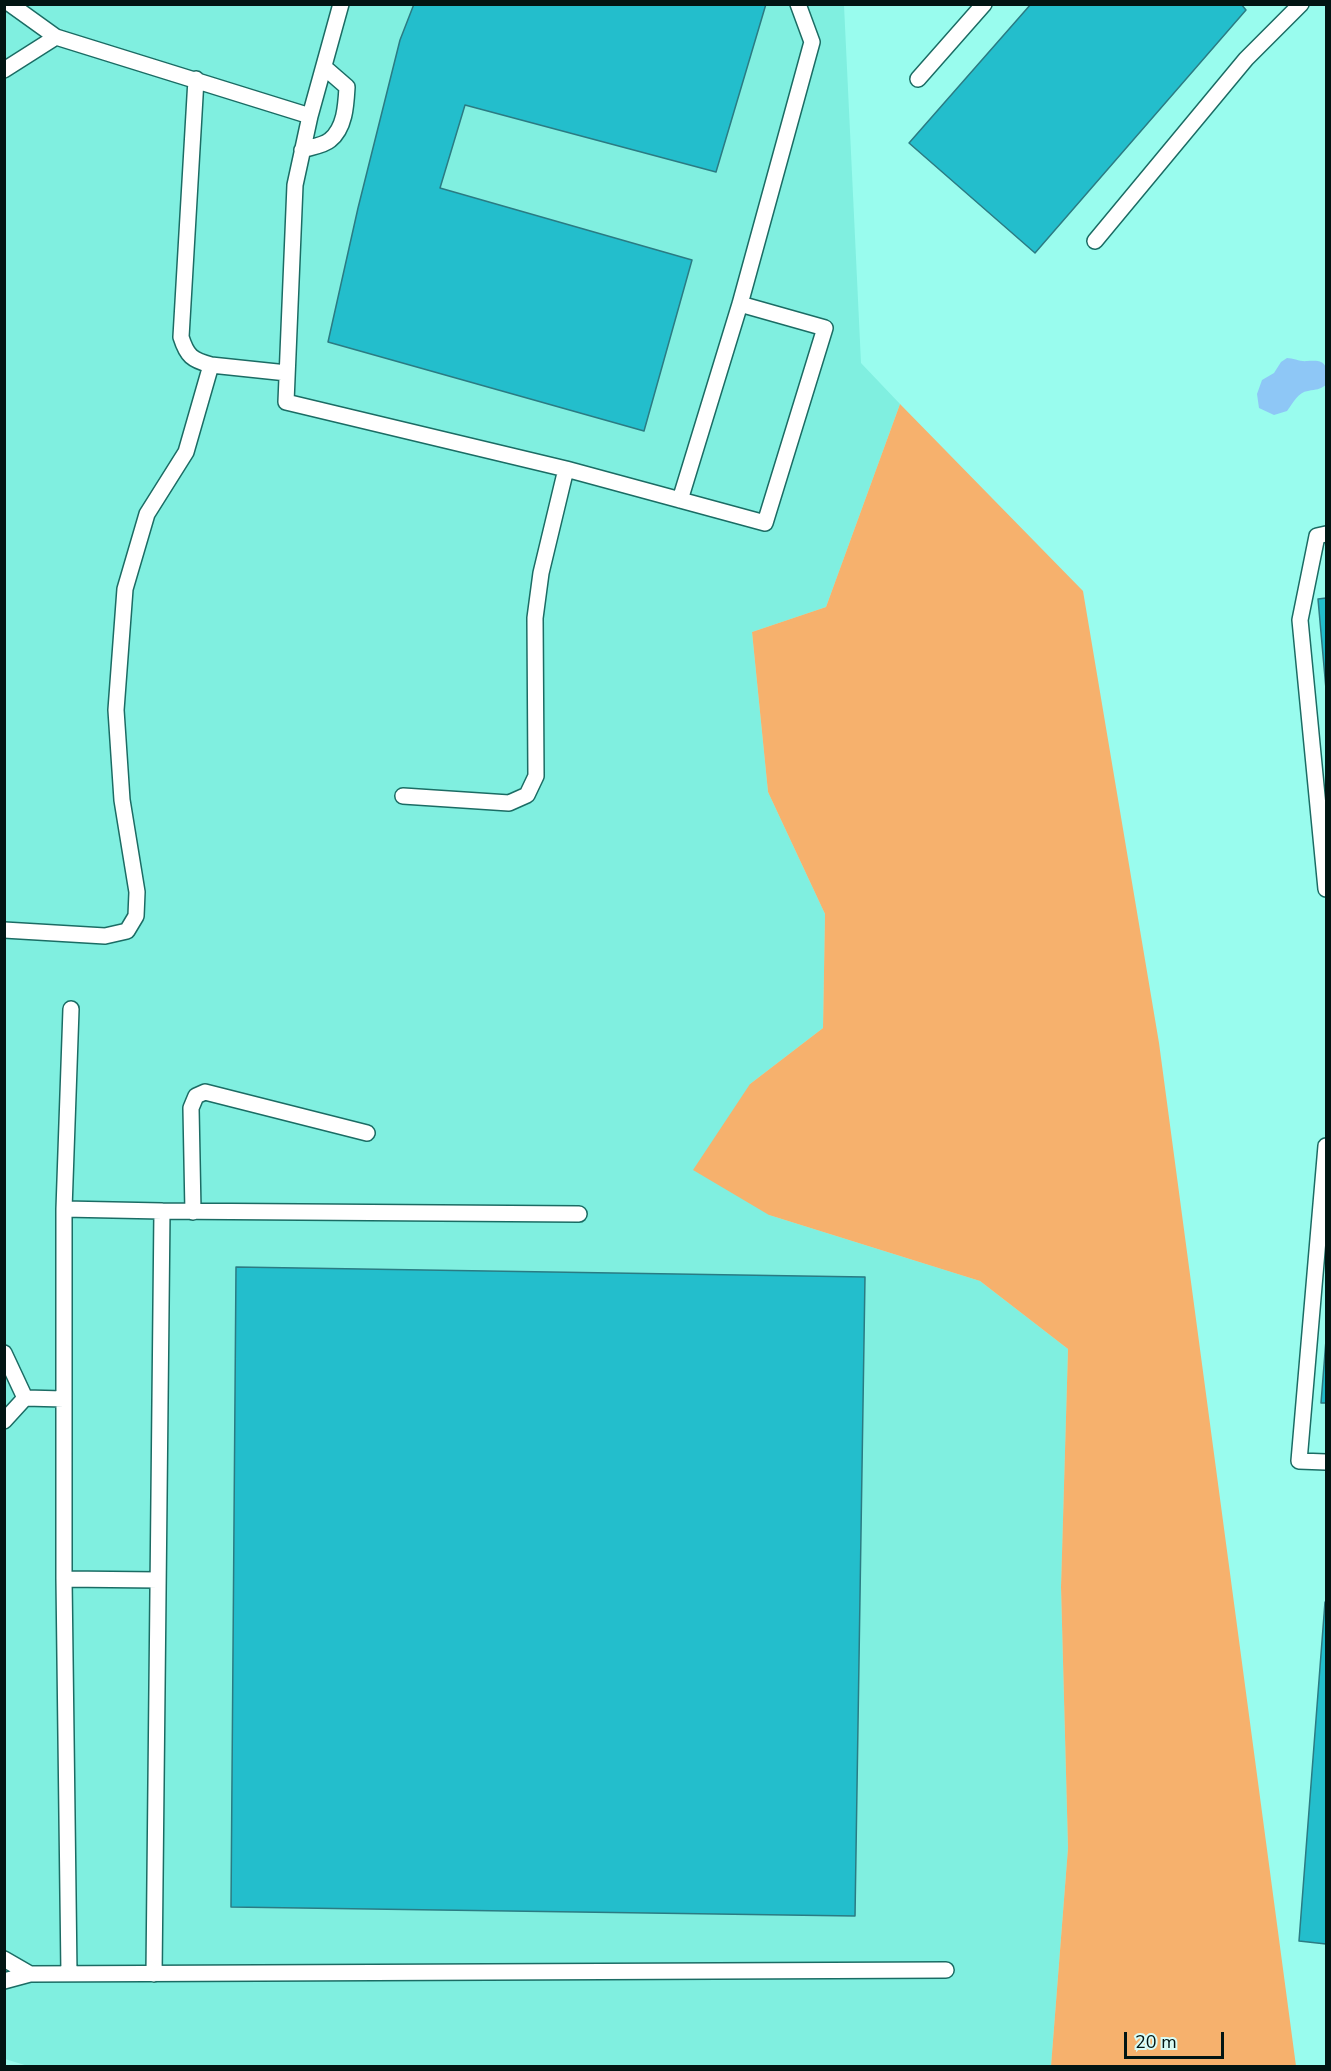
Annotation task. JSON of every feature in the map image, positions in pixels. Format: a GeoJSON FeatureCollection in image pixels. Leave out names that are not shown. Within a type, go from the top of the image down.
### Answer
{"type":"FeatureCollection","features":[{"type":"Feature","properties":{"kind":"lane"},"geometry":{"type":"LineString","coordinates":[[10,4],[56,37],[310,116]]}},
{"type":"Feature","properties":{"kind":"lane"},"geometry":{"type":"LineString","coordinates":[[342,4],[310,116],[295,185],[286,402],[566,469],[765,523],[825,328],[741,304]]}},
{"type":"Feature","properties":{"kind":"lane"},"geometry":{"type":"LineString","coordinates":[[680,500],[741,304],[812,42],[798,4]]}},
{"type":"Feature","properties":{"kind":"lane"},"geometry":{"type":"LineString","coordinates":[[918,79],[984,4]]}},
{"type":"Feature","properties":{"kind":"lane"},"geometry":{"type":"LineString","coordinates":[[1095,241],[1246,59],[1301,4]]}},
{"type":"Feature","properties":{"kind":"lane"},"geometry":{"type":"LineString","coordinates":[[4,70],[56,37]]}},
{"type":"Feature","properties":{"kind":"lane"},"geometry":{"type":"LineString","coordinates":[[302,150],[329,141],[342,123],[347,87],[324,67]]}},
{"type":"Feature","properties":{"kind":"lane"},"geometry":{"type":"LineString","coordinates":[[196,80],[181,337],[185,351],[195,361],[212,365],[287,374]]}},
{"type":"Feature","properties":{"kind":"lane"},"geometry":{"type":"LineString","coordinates":[[4,930],[105,936],[127,931],[136,916],[137,892],[122,800],[116,710],[125,589],[147,514],[186,452],[212,365]]}},
{"type":"Feature","properties":{"kind":"lane"},"geometry":{"type":"LineString","coordinates":[[403,796],[509,803],[527,795],[536,776],[535,618],[541,573],[566,469]]}},
{"type":"Feature","properties":{"kind":"lane"},"geometry":{"type":"LineString","coordinates":[[1326,534],[1317,536],[1300,620],[1326,889]]}},
{"type":"Feature","properties":{"kind":"lane"},"geometry":{"type":"LineString","coordinates":[[69,1974],[63,1399],[64,1209],[71,1009]]}},
{"type":"Feature","properties":{"kind":"lane"},"geometry":{"type":"LineString","coordinates":[[193,1212],[191,1108],[196,1096],[205,1092],[367,1133]]}},
{"type":"Feature","properties":{"kind":"lane"},"geometry":{"type":"LineString","coordinates":[[1326,1146],[1299,1461],[1326,1462]]}},
{"type":"Feature","properties":{"kind":"lane"},"geometry":{"type":"LineString","coordinates":[[64,1209],[579,1214]]}},
{"type":"Feature","properties":{"kind":"lane"},"geometry":{"type":"LineString","coordinates":[[154,1974],[162,1211]]}},
{"type":"Feature","properties":{"kind":"lane"},"geometry":{"type":"LineString","coordinates":[[4,1353],[26,1398]]}},
{"type":"Feature","properties":{"kind":"lane"},"geometry":{"type":"LineString","coordinates":[[4,1421],[26,1398],[63,1399]]}},
{"type":"Feature","properties":{"kind":"lane"},"geometry":{"type":"LineString","coordinates":[[64,1579],[158,1580]]}},
{"type":"Feature","properties":{"kind":"lane"},"geometry":{"type":"LineString","coordinates":[[4,1959],[30,1974]]}},
{"type":"Feature","properties":{"kind":"lane"},"geometry":{"type":"LineString","coordinates":[[4,1981],[30,1974],[946,1970]]}},
{"type":"Feature","properties":{"kind":"shaded area"},"geometry":{"type":"Polygon","coordinates":[[[5,5],[844,5],[861,363],[900,404],[826,607],[752,632],[768,792],[825,914],[823,1028],[750,1084],[769,1215],[980,1281],[1068,1349],[1061,1588],[1068,1848],[1051,2066],[28,2066],[5,2059],[5,5]]]}},
{"type":"Feature","properties":{"kind":"shaded area"},"geometry":{"type":"Polygon","coordinates":[[[900,404],[1083,591],[1159,1043],[1296,2066],[1051,2066],[1068,1848],[1061,1587],[1068,1349],[980,1281],[769,1215],[693,1170],[750,1084],[823,1028],[825,914],[768,792],[752,632],[826,607],[900,404]]]}},
{"type":"Feature","properties":{"kind":"water"},"geometry":{"type":"Polygon","coordinates":[[[1287,358],[1323,363],[1326,369],[1326,385],[1320,389],[1301,393],[1287,411],[1274,415],[1259,408],[1257,394],[1262,380],[1274,373],[1281,362],[1287,358]]]}},
{"type":"Feature","properties":{"kind":"building"},"geometry":{"type":"Polygon","coordinates":[[[414,4],[766,4],[716,172],[465,105],[440,188],[692,260],[644,431],[328,342],[358,208],[400,40],[414,4]]]}},
{"type":"Feature","properties":{"kind":"building"},"geometry":{"type":"Polygon","coordinates":[[[1031,4],[1241,4],[1246,10],[1035,253],[909,143],[1031,4]]]}},
{"type":"Feature","properties":{"kind":"building"},"geometry":{"type":"Polygon","coordinates":[[[1326,598],[1326,689],[1318,599],[1326,598]]]}},
{"type":"Feature","properties":{"kind":"building"},"geometry":{"type":"Polygon","coordinates":[[[236,1267],[865,1277],[855,1916],[231,1907],[236,1267]]]}},
{"type":"Feature","properties":{"kind":"building"},"geometry":{"type":"Polygon","coordinates":[[[1326,1340],[1326,1403],[1321,1403],[1326,1340]]]}},
{"type":"Feature","properties":{"kind":"building"},"geometry":{"type":"Polygon","coordinates":[[[1326,1602],[1326,1944],[1299,1941],[1326,1602]]]}}]}
